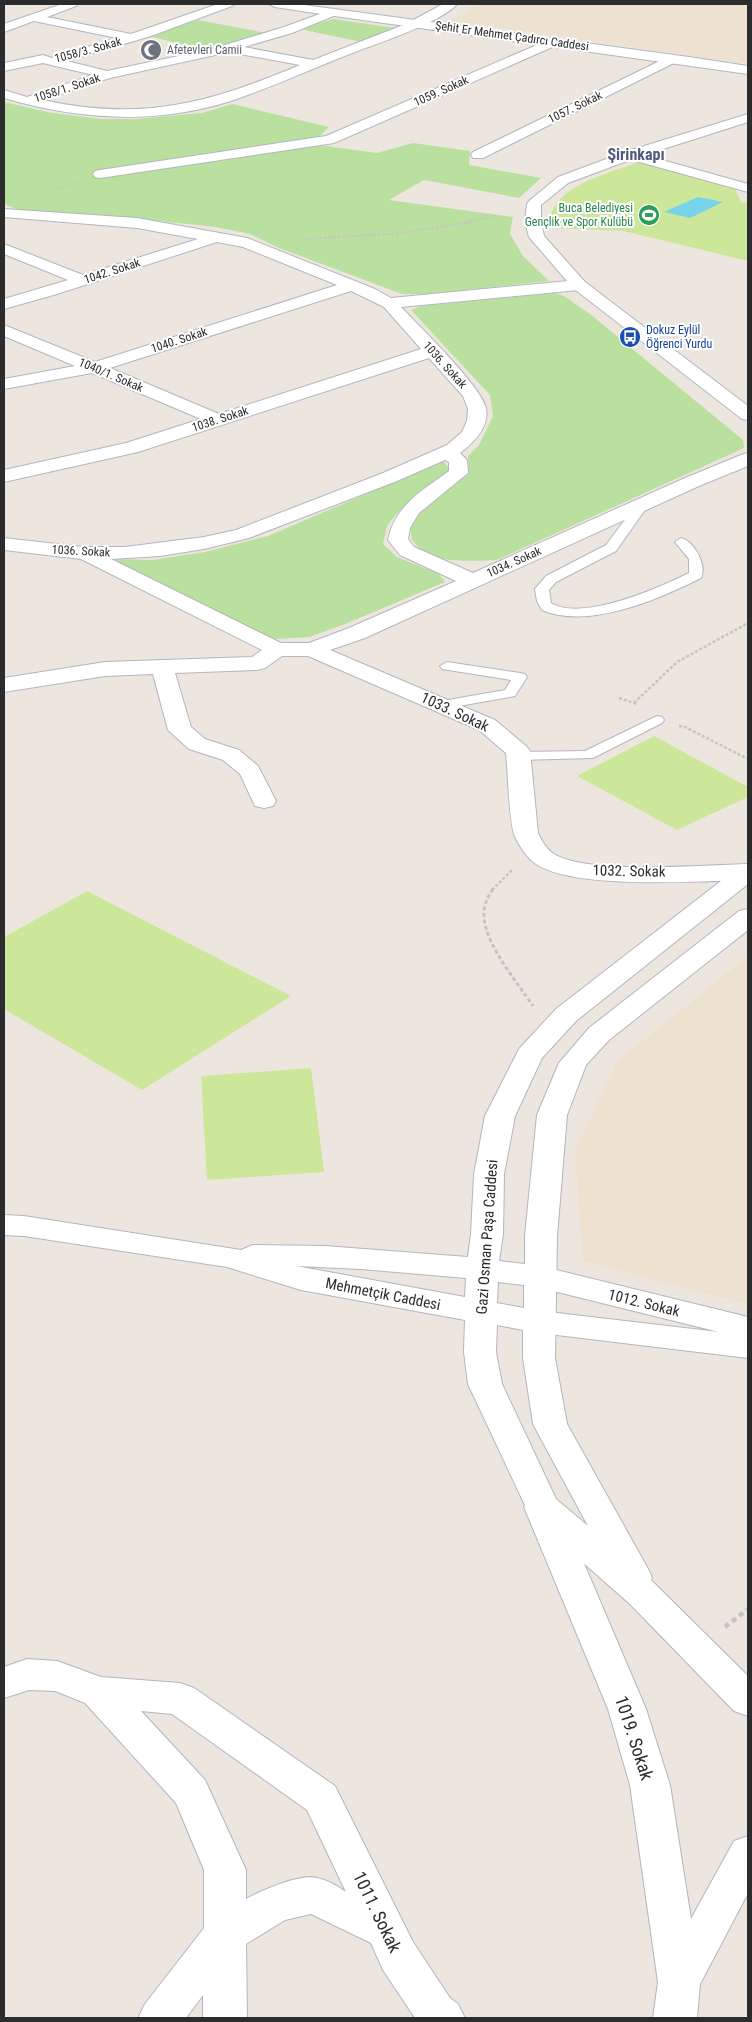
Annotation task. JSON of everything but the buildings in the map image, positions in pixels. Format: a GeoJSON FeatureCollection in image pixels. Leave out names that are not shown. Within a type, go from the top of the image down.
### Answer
{"type":"FeatureCollection","features":[{"type":"Feature","properties":{"kind":"street"},"geometry":{"type":"LineString","coordinates":[[4,28],[72,4]]}},
{"type":"Feature","properties":{"kind":"street","name":"1058/3. Sokak"},"geometry":{"type":"LineString","coordinates":[[4,67],[43,59],[53,61],[132,37],[228,4]]}},
{"type":"Feature","properties":{"kind":"street","name":"Şehit Er Mehmet Çadırcı Caddesi"},"geometry":{"type":"LineString","coordinates":[[275,4],[308,6],[332,13],[748,70]]}},
{"type":"Feature","properties":{"kind":"street"},"geometry":{"type":"LineString","coordinates":[[4,94],[58,109],[90,112],[135,113],[180,109],[211,102],[313,64],[388,35],[449,5]]}},
{"type":"Feature","properties":{"kind":"street","name":"1058/1. Sokak"},"geometry":{"type":"LineString","coordinates":[[27,101],[107,75],[229,48],[288,30],[332,13]]}},
{"type":"Feature","properties":{"kind":"street"},"geometry":{"type":"LineString","coordinates":[[35,18],[132,37]]}},
{"type":"Feature","properties":{"kind":"street","name":"1059. Sokak"},"geometry":{"type":"LineString","coordinates":[[100,174],[329,140],[553,42]]}},
{"type":"Feature","properties":{"kind":"street"},"geometry":{"type":"LineString","coordinates":[[229,48],[313,64]]}},
{"type":"Feature","properties":{"kind":"street","name":"1057. Sokak"},"geometry":{"type":"LineString","coordinates":[[478,155],[672,59]]}},
{"type":"Feature","properties":{"kind":"street","name":"1058/1. Sokak"},"geometry":{"type":"LineString","coordinates":[[53,61],[107,75]]}},
{"type":"Feature","properties":{"kind":"street"},"geometry":{"type":"LineString","coordinates":[[748,118],[630,155],[564,180],[534,204],[533,222],[537,237],[579,285],[748,415]]}},
{"type":"Feature","properties":{"kind":"street"},"geometry":{"type":"LineString","coordinates":[[630,155],[748,188]]}},
{"type":"Feature","properties":{"kind":"street","name":"1036. Sokak"},"geometry":{"type":"LineString","coordinates":[[4,213],[137,223],[219,236],[251,244],[352,285],[388,303],[471,394],[477,409],[476,422],[470,434],[454,449],[390,477],[242,534],[204,544],[125,553],[83,553],[4,544]]}},
{"type":"Feature","properties":{"kind":"street","name":"1042. Sokak"},"geometry":{"type":"LineString","coordinates":[[4,304],[83,281],[219,236]]}},
{"type":"Feature","properties":{"kind":"street"},"geometry":{"type":"LineString","coordinates":[[4,250],[83,281]]}},
{"type":"Feature","properties":{"kind":"street","name":"1040. Sokak"},"geometry":{"type":"LineString","coordinates":[[4,384],[93,368],[352,285]]}},
{"type":"Feature","properties":{"kind":"street"},"geometry":{"type":"LineString","coordinates":[[388,303],[579,285]]}},
{"type":"Feature","properties":{"kind":"street","name":"1040/1. Sokak"},"geometry":{"type":"LineString","coordinates":[[4,330],[218,420]]}},
{"type":"Feature","properties":{"kind":"street","name":"1038. Sokak"},"geometry":{"type":"LineString","coordinates":[[4,476],[131,448],[432,351]]}},
{"type":"Feature","properties":{"kind":"street"},"geometry":{"type":"LineString","coordinates":[[446,453],[458,460],[458,472],[407,513],[399,527],[398,540],[407,551],[474,580]]}},
{"type":"Feature","properties":{"kind":"street","name":"1034. Sokak"},"geometry":{"type":"LineString","coordinates":[[277,649],[311,650],[357,634],[748,459]]}},
{"type":"Feature","properties":{"kind":"street"},"geometry":{"type":"LineString","coordinates":[[4,685],[105,669],[257,663],[277,649],[83,553]]}},
{"type":"Feature","properties":{"kind":"street","name":"1033. Sokak"},"geometry":{"type":"LineString","coordinates":[[311,650],[487,725],[518,751],[519,756]]}},
{"type":"Feature","properties":{"kind":"street"},"geometry":{"type":"LineString","coordinates":[[162,667],[180,730],[197,744],[231,755],[250,771],[264,802]]}},
{"type":"Feature","properties":{"kind":"street"},"geometry":{"type":"LineString","coordinates":[[519,756],[532,841]]}},
{"type":"Feature","properties":{"kind":"street","name":"1032. Sokak"},"geometry":{"type":"LineString","coordinates":[[532,841],[547,860],[572,869],[618,873],[748,872]]}},
{"type":"Feature","properties":{"kind":"street","name":"Gazi Osman Paşa Caddesi"},"geometry":{"type":"LineString","coordinates":[[748,872],[566,1015],[529,1055],[500,1116],[489,1174],[487,1234],[482,1268],[480,1352],[485,1384],[542,1507],[643,1594],[748,1700]]}},
{"type":"Feature","properties":{"kind":"street","name":"Gazi Osman Paşa Caddesi"},"geometry":{"type":"LineString","coordinates":[[643,1594],[550,1424],[539,1358],[541,1236],[552,1115],[573,1063],[599,1034],[748,917]]}},
{"type":"Feature","properties":{"kind":"street","name":"Mehmetçik Caddesi"},"geometry":{"type":"LineString","coordinates":[[4,1225],[24,1226],[229,1256],[306,1255],[482,1268],[540,1277]]}},
{"type":"Feature","properties":{"kind":"street","name":"Mehmetçik Caddesi"},"geometry":{"type":"LineString","coordinates":[[229,1256],[301,1279],[540,1322]]}},
{"type":"Feature","properties":{"kind":"street","name":"1012. Sokak"},"geometry":{"type":"LineString","coordinates":[[540,1277],[748,1328]]}},
{"type":"Feature","properties":{"kind":"street","name":"1012. Sokak"},"geometry":{"type":"LineString","coordinates":[[540,1322],[748,1347]]}},
{"type":"Feature","properties":{"kind":"street","name":"1019. Sokak"},"geometry":{"type":"LineString","coordinates":[[542,1507],[627,1709],[650,1785],[677,2000]]}},
{"type":"Feature","properties":{"kind":"street"},"geometry":{"type":"LineString","coordinates":[[4,1682],[27,1674],[57,1676],[99,1692],[191,1792],[225,1870],[224,2018]]}},
{"type":"Feature","properties":{"kind":"street","name":"1011. Sokak"},"geometry":{"type":"LineString","coordinates":[[99,1692],[180,1699],[321,1798],[398,1956],[435,2012],[443,2018]]}},
{"type":"Feature","properties":{"kind":"street","name":"1019. Sokak"},"geometry":{"type":"LineString","coordinates":[[677,2000],[748,1854]]}},
{"type":"Feature","properties":{"kind":"street"},"geometry":{"type":"LineString","coordinates":[[160,2018],[225,1934],[276,1903],[315,1896],[338,1909],[385,1930]]}},
{"type":"Feature","properties":{"kind":"lane"},"geometry":{"type":"LineString","coordinates":[[644,504],[610,548],[551,578],[542,589],[542,599],[547,607],[558,611],[576,612],[614,606],[639,600],[696,575],[695,560],[681,542]]}},
{"type":"Feature","properties":{"kind":"lane"},"geometry":{"type":"LineString","coordinates":[[442,705],[510,693],[520,676],[447,666]]}},
{"type":"Feature","properties":{"kind":"lane"},"geometry":{"type":"LineString","coordinates":[[519,756],[588,755],[657,720]]}},
{"type":"Feature","properties":{"kind":"path"},"geometry":{"type":"LineString","coordinates":[[251,244],[276,240],[339,238],[400,233],[458,225],[497,215]]}},
{"type":"Feature","properties":{"kind":"path"},"geometry":{"type":"LineString","coordinates":[[634,703],[677,662],[748,623]]}},
{"type":"Feature","properties":{"kind":"path"},"geometry":{"type":"LineString","coordinates":[[619,698],[647,707],[659,723],[685,727],[748,759]]}},
{"type":"Feature","properties":{"kind":"path"},"geometry":{"type":"LineString","coordinates":[[532,841],[496,882],[483,910],[490,939],[511,973],[535,1009],[556,1026]]}},
{"type":"Feature","properties":{"kind":"shaded area"},"geometry":{"type":"Polygon","coordinates":[[[479,4],[748,4],[748,64],[451,21],[479,4]]]}},
{"type":"Feature","properties":{"kind":"shaded area"},"geometry":{"type":"Polygon","coordinates":[[[748,956],[748,1304],[583,1261],[575,1151],[618,1061],[748,956]]]}},
{"type":"Feature","properties":{"kind":"green space"},"geometry":{"type":"Polygon","coordinates":[[[333,19],[396,28],[362,42],[299,29],[333,19]]]}},
{"type":"Feature","properties":{"kind":"green space"},"geometry":{"type":"Polygon","coordinates":[[[198,20],[266,33],[204,50],[149,36],[198,20]]]}},
{"type":"Feature","properties":{"kind":"green space"},"geometry":{"type":"Polygon","coordinates":[[[4,102],[52,113],[102,119],[136,119],[202,113],[232,104],[329,127],[312,144],[377,153],[413,143],[470,151],[469,165],[541,178],[519,198],[424,180],[389,200],[513,217],[510,234],[523,256],[549,281],[427,294],[402,294],[279,248],[250,234],[216,227],[92,214],[19,210],[4,204],[4,102]]]}},
{"type":"Feature","properties":{"kind":"green space","name":"Buca Belediyesi Gençlik ve Spor Kulübü"},"geometry":{"type":"Polygon","coordinates":[[[639,162],[735,189],[741,202],[748,203],[748,261],[624,231],[550,228],[551,214],[558,202],[568,192],[597,177],[639,162]]]}},
{"type":"Feature","properties":{"kind":"green space"},"geometry":{"type":"Polygon","coordinates":[[[554,293],[564,296],[590,314],[743,440],[744,448],[497,560],[450,560],[435,557],[421,550],[412,540],[410,527],[426,505],[469,474],[468,456],[479,445],[493,416],[490,395],[411,310],[421,306],[554,293]]]}},
{"type":"Feature","properties":{"kind":"green space"},"geometry":{"type":"Polygon","coordinates":[[[443,461],[451,470],[409,501],[394,517],[386,529],[383,544],[397,557],[439,574],[445,582],[310,637],[258,640],[110,559],[153,560],[205,552],[268,536],[443,461]]]}},
{"type":"Feature","properties":{"kind":"green space"},"geometry":{"type":"Polygon","coordinates":[[[654,736],[748,787],[748,797],[677,830],[577,776],[654,736]]]}},
{"type":"Feature","properties":{"kind":"green space"},"geometry":{"type":"Polygon","coordinates":[[[87,891],[291,996],[142,1090],[4,1009],[4,937],[87,891]]]}},
{"type":"Feature","properties":{"kind":"green space"},"geometry":{"type":"Polygon","coordinates":[[[311,1068],[324,1172],[207,1180],[201,1076],[311,1068]]]}},
{"type":"Feature","properties":{"kind":"water"},"geometry":{"type":"Polygon","coordinates":[[[698,197],[723,202],[690,218],[664,212],[698,197]]]}},
{"type":"Feature","properties":{"kind":"place","name":"Afetevleri Camii"},"geometry":{"type":"Point","coordinates":[151,50]}},
{"type":"Feature","properties":{"kind":"place","name":"Buca Belediyesi Gençlik ve Spor Kulübü"},"geometry":{"type":"Point","coordinates":[649,215]}},
{"type":"Feature","properties":{"kind":"place","name":"Dokuz Eylül Öğrenci Yurdu"},"geometry":{"type":"Point","coordinates":[630,337]}},
{"type":"Feature","properties":{"kind":"district","name":"Şirinkapı"},"geometry":{"type":"Point","coordinates":[636,154]}}]}
